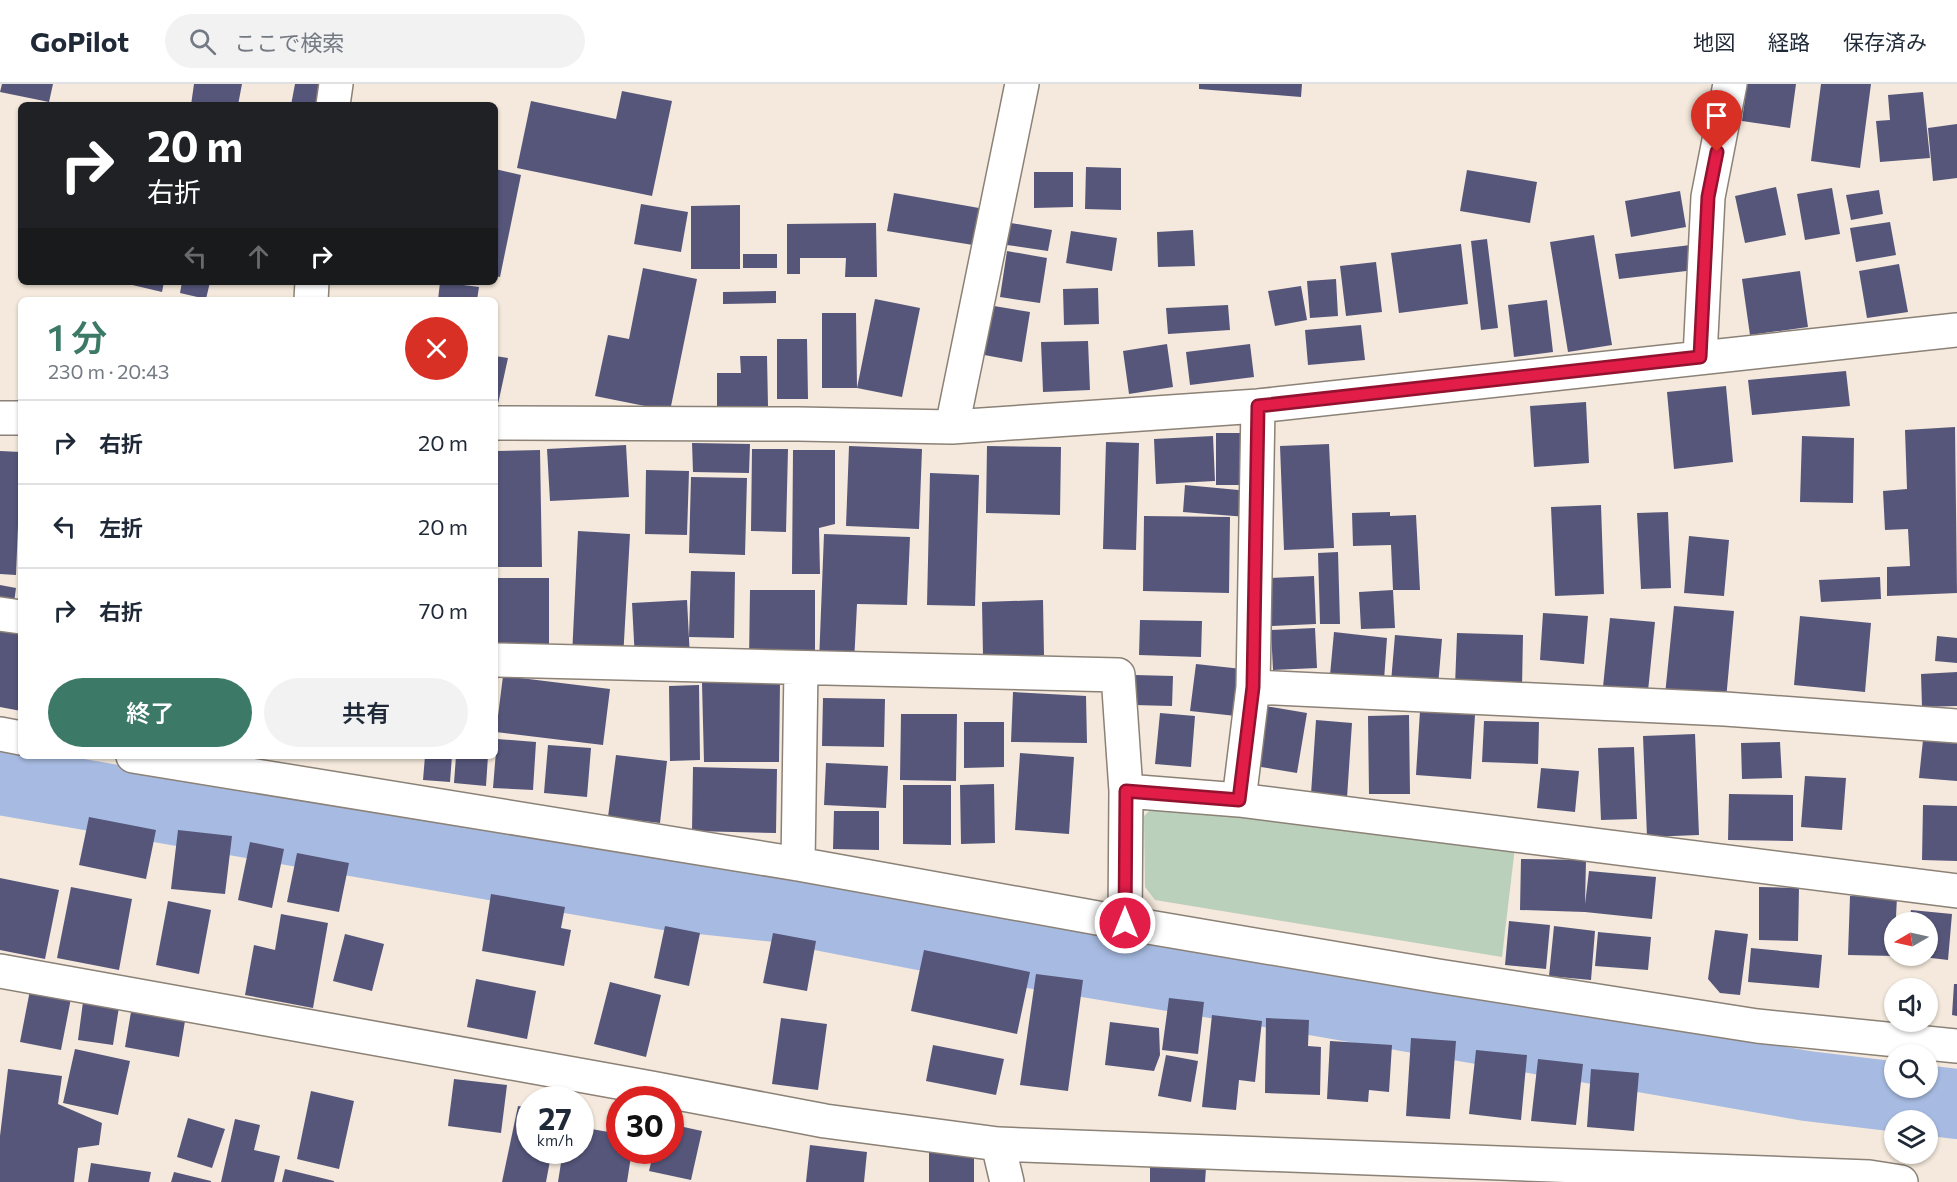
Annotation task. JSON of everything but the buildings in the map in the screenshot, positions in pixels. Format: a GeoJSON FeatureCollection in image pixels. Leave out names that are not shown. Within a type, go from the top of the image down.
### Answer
{"type":"FeatureCollection","features":[{"type":"Feature","properties":{"kind":"street"},"geometry":{"type":"LineString","coordinates":[[333,102],[336,84]]}},
{"type":"Feature","properties":{"kind":"street"},"geometry":{"type":"LineString","coordinates":[[952,427],[1022,84]]}},
{"type":"Feature","properties":{"kind":"street"},"geometry":{"type":"LineString","coordinates":[[1700,357],[1708,197],[1730,84]]}},
{"type":"Feature","properties":{"kind":"street"},"geometry":{"type":"LineString","coordinates":[[498,423],[952,427],[1258,406],[1957,330]]}},
{"type":"Feature","properties":{"kind":"street"},"geometry":{"type":"LineString","coordinates":[[1239,800],[1253,687],[1258,406]]}},
{"type":"Feature","properties":{"kind":"street"},"geometry":{"type":"LineString","coordinates":[[0,418],[18,418]]}},
{"type":"Feature","properties":{"kind":"street"},"geometry":{"type":"LineString","coordinates":[[0,614],[18,617]]}},
{"type":"Feature","properties":{"kind":"street"},"geometry":{"type":"LineString","coordinates":[[498,660],[1118,675],[1126,791],[1125,923]]}},
{"type":"Feature","properties":{"kind":"street"},"geometry":{"type":"LineString","coordinates":[[798,864],[801,668]]}},
{"type":"Feature","properties":{"kind":"street"},"geometry":{"type":"LineString","coordinates":[[1253,687],[1725,709],[1957,726]]}},
{"type":"Feature","properties":{"kind":"street"},"geometry":{"type":"LineString","coordinates":[[0,734],[18,737]]}},
{"type":"Feature","properties":{"kind":"street"},"geometry":{"type":"LineString","coordinates":[[170,759],[280,768],[1125,923],[1449,978],[1757,1026],[1957,1046]]}},
{"type":"Feature","properties":{"kind":"street"},"geometry":{"type":"LineString","coordinates":[[1126,791],[1239,800],[1957,891]]}},
{"type":"Feature","properties":{"kind":"street"},"geometry":{"type":"LineString","coordinates":[[0,971],[825,1121],[998,1144],[1715,1177],[1869,1177],[1901,1182]]}},
{"type":"Feature","properties":{"kind":"street"},"geometry":{"type":"LineString","coordinates":[[998,1144],[1007,1182]]}},
{"type":"Feature","properties":{"kind":"green space"},"geometry":{"type":"Polygon","coordinates":[[[1158,802],[1515,847],[1502,957],[1155,900],[1145,887],[1144,816],[1158,802]]]}},
{"type":"Feature","properties":{"kind":"waterway"},"geometry":{"type":"LineString","coordinates":[[0,780],[671,896],[776,907],[920,935],[1243,988],[1807,1086],[1957,1104]]}},
{"type":"Feature","properties":{"kind":"route"},"geometry":{"type":"LineString","coordinates":[[1125,923],[1126,791],[1239,800],[1253,687],[1258,406],[1700,357],[1708,197],[1717,152]]}}]}
